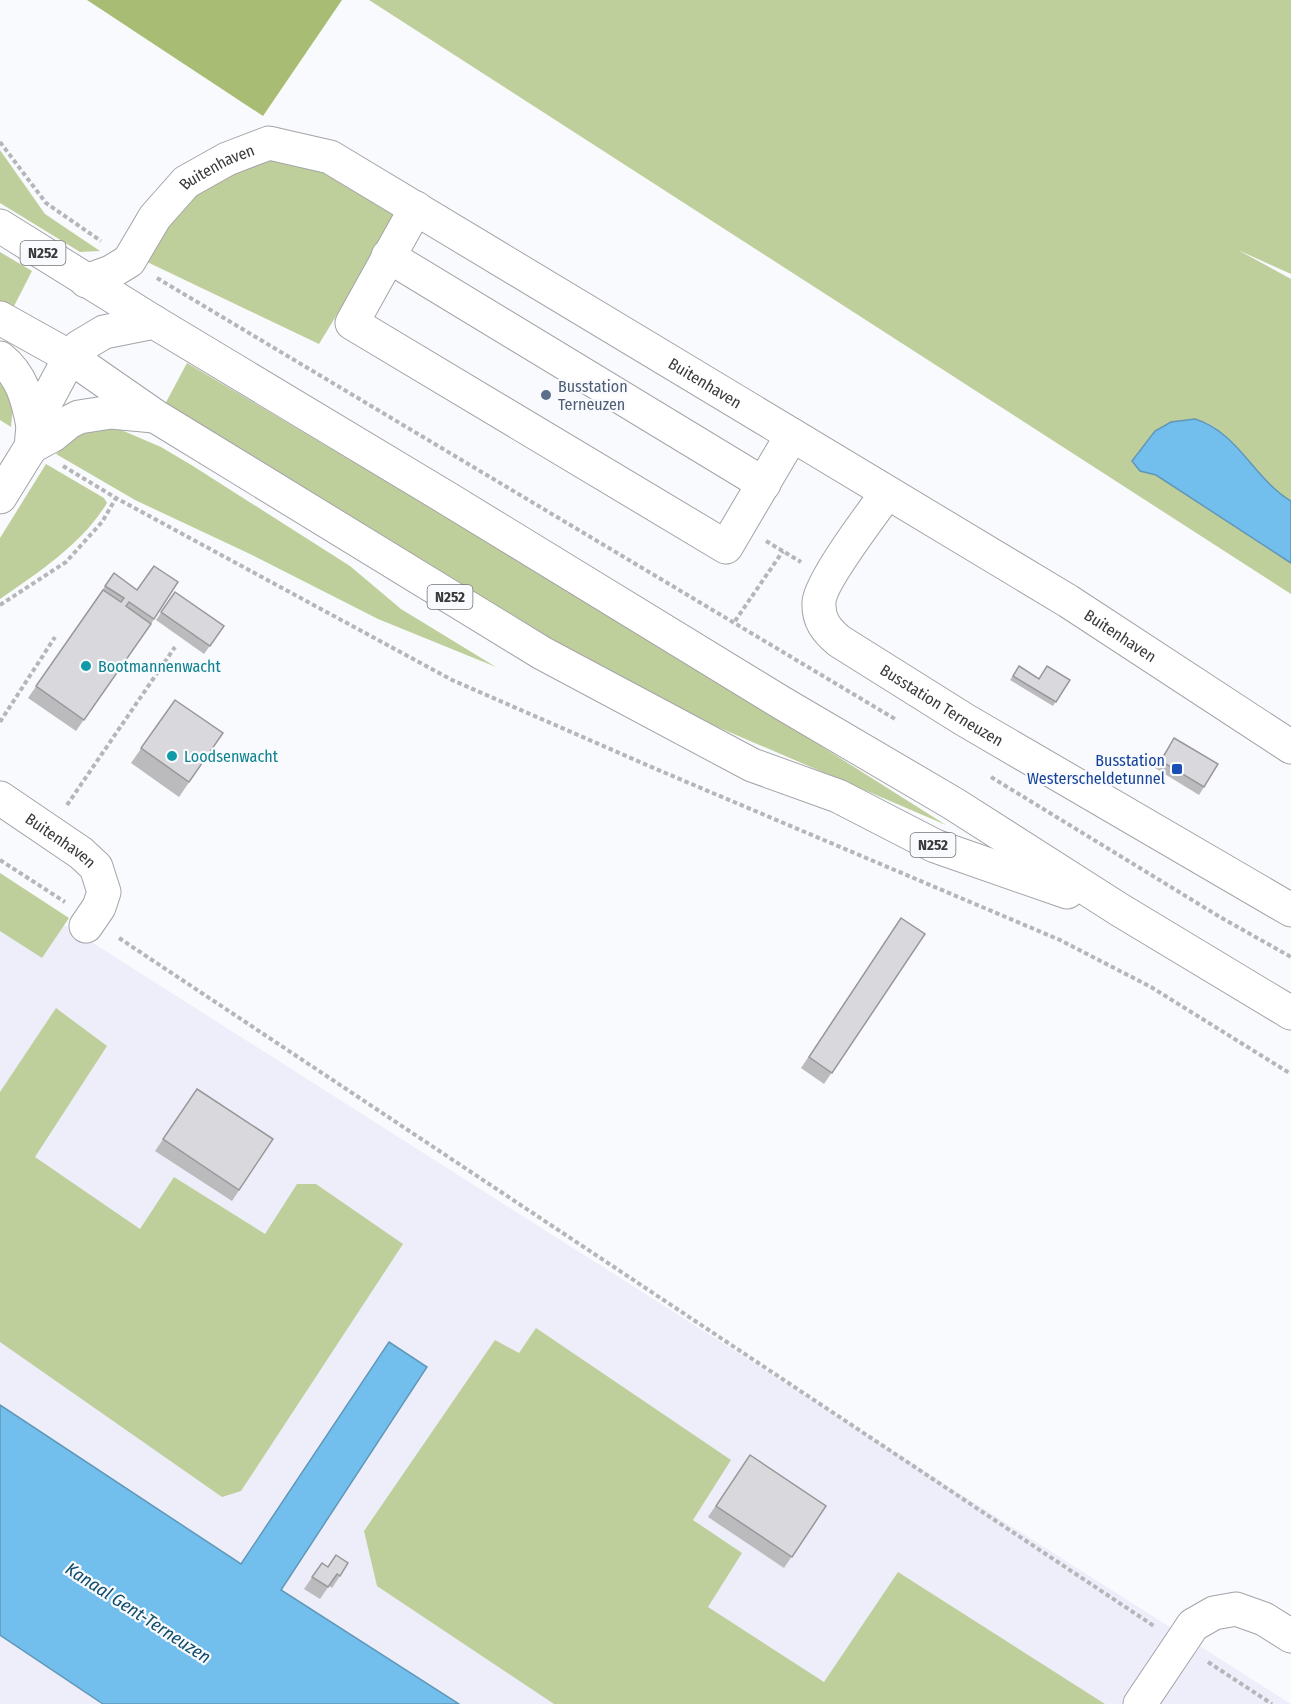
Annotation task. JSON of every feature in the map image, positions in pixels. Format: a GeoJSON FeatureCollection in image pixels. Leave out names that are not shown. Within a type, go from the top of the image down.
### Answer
{"type":"FeatureCollection","features":[{"type":"Feature","properties":{"kind":"main road","name":"Buitenhaven"},"geometry":{"type":"LineString","coordinates":[[129,261],[154,217],[186,182],[226,159],[269,143],[330,157],[1068,601],[1291,747]]}},
{"type":"Feature","properties":{"kind":"main road"},"geometry":{"type":"LineString","coordinates":[[416,208],[352,323],[726,547],[792,435]]}},
{"type":"Feature","properties":{"kind":"main road","name":"N252"},"geometry":{"type":"LineString","coordinates":[[0,226],[86,281],[782,703],[954,804],[1120,910],[1291,1012]]}},
{"type":"Feature","properties":{"kind":"main road"},"geometry":{"type":"LineString","coordinates":[[388,256],[764,484]]}},
{"type":"Feature","properties":{"kind":"main road"},"geometry":{"type":"LineString","coordinates":[[86,281],[111,272],[129,261]]}},
{"type":"Feature","properties":{"kind":"main road","name":"N252"},"geometry":{"type":"LineString","coordinates":[[0,318],[69,357],[155,416],[542,653],[752,765],[838,796],[935,846],[1120,910]]}},
{"type":"Feature","properties":{"kind":"main road"},"geometry":{"type":"LineString","coordinates":[[0,497],[69,357],[85,343],[104,332],[154,322]]}},
{"type":"Feature","properties":{"kind":"main road"},"geometry":{"type":"LineString","coordinates":[[0,358],[11,367],[22,386],[29,405],[32,436]]}},
{"type":"Feature","properties":{"kind":"main road"},"geometry":{"type":"LineString","coordinates":[[32,436],[53,435],[79,417],[111,412],[155,416]]}},
{"type":"Feature","properties":{"kind":"main road","name":"Busstation Terneuzen"},"geometry":{"type":"LineString","coordinates":[[887,493],[828,578],[819,599],[819,615],[826,630],[839,641],[964,720],[1291,910]]}},
{"type":"Feature","properties":{"kind":"main road","name":"Buitenhaven"},"geometry":{"type":"LineString","coordinates":[[0,798],[81,853],[96,867],[104,892],[99,907],[89,923]]}},
{"type":"Feature","properties":{"kind":"main road"},"geometry":{"type":"LineString","coordinates":[[1140,1704],[1193,1625],[1214,1613],[1236,1609],[1264,1619],[1291,1636]]}},
{"type":"Feature","properties":{"kind":"path"},"geometry":{"type":"LineString","coordinates":[[0,142],[46,203],[129,261],[735,621],[905,725]]}},
{"type":"Feature","properties":{"kind":"path"},"geometry":{"type":"LineString","coordinates":[[32,436],[116,498],[452,680],[656,770],[1060,940],[1151,987],[1291,1074]]}},
{"type":"Feature","properties":{"kind":"path"},"geometry":{"type":"LineString","coordinates":[[0,605],[66,562],[102,522],[116,498]]}},
{"type":"Feature","properties":{"kind":"path"},"geometry":{"type":"LineString","coordinates":[[735,621],[783,551]]}},
{"type":"Feature","properties":{"kind":"path"},"geometry":{"type":"LineString","coordinates":[[0,722],[55,637]]}},
{"type":"Feature","properties":{"kind":"path"},"geometry":{"type":"LineString","coordinates":[[48,831],[175,647]]}},
{"type":"Feature","properties":{"kind":"path"},"geometry":{"type":"LineString","coordinates":[[985,773],[1220,917],[1291,957]]}},
{"type":"Feature","properties":{"kind":"path"},"geometry":{"type":"LineString","coordinates":[[0,860],[89,923],[1272,1704]]}},
{"type":"Feature","properties":{"kind":"shaded area"},"geometry":{"type":"Polygon","coordinates":[[[0,884],[1291,1704],[0,1704],[0,884]]]}},
{"type":"Feature","properties":{"kind":"green space"},"geometry":{"type":"Polygon","coordinates":[[[87,0],[342,0],[263,116],[87,0]]]}},
{"type":"Feature","properties":{"kind":"green space"},"geometry":{"type":"Polygon","coordinates":[[[369,0],[1291,0],[1291,274],[1238,250],[1291,279],[1291,501],[1265,481],[1215,427],[1195,420],[1171,422],[1140,471],[1156,475],[1291,563],[1291,594],[369,0]]]}},
{"type":"Feature","properties":{"kind":"green space"},"geometry":{"type":"Polygon","coordinates":[[[0,150],[45,214],[100,251],[80,252],[0,203],[0,150]]]}},
{"type":"Feature","properties":{"kind":"green space"},"geometry":{"type":"Polygon","coordinates":[[[299,152],[397,216],[319,344],[143,260],[183,204],[234,163],[299,152]]]}},
{"type":"Feature","properties":{"kind":"green space"},"geometry":{"type":"Polygon","coordinates":[[[0,252],[32,271],[10,314],[0,308],[0,252]]]}},
{"type":"Feature","properties":{"kind":"green space"},"geometry":{"type":"Polygon","coordinates":[[[187,363],[653,640],[946,825],[685,713],[496,609],[164,406],[187,363]]]}},
{"type":"Feature","properties":{"kind":"green space"},"geometry":{"type":"Polygon","coordinates":[[[0,376],[13,406],[11,427],[0,420],[0,376]]]}},
{"type":"Feature","properties":{"kind":"green space"},"geometry":{"type":"Polygon","coordinates":[[[112,426],[161,447],[193,466],[350,566],[401,609],[496,667],[378,619],[250,554],[135,500],[56,454],[81,434],[112,426]]]}},
{"type":"Feature","properties":{"kind":"green space"},"geometry":{"type":"Polygon","coordinates":[[[46,464],[104,498],[107,503],[85,532],[59,556],[0,599],[0,538],[46,464]]]}},
{"type":"Feature","properties":{"kind":"green space"},"geometry":{"type":"Polygon","coordinates":[[[0,873],[69,918],[42,958],[0,931],[0,873]]]}},
{"type":"Feature","properties":{"kind":"green space"},"geometry":{"type":"Polygon","coordinates":[[[56,1008],[107,1046],[35,1157],[140,1229],[174,1177],[265,1234],[297,1184],[316,1184],[403,1244],[241,1491],[222,1497],[0,1342],[0,1092],[56,1008]]]}},
{"type":"Feature","properties":{"kind":"green space"},"geometry":{"type":"Polygon","coordinates":[[[536,1328],[731,1460],[693,1520],[742,1553],[708,1607],[824,1682],[898,1572],[1105,1704],[554,1704],[377,1586],[364,1531],[495,1340],[519,1353],[536,1328]]]}},
{"type":"Feature","properties":{"kind":"water"},"geometry":{"type":"Polygon","coordinates":[[[1195,419],[1223,434],[1266,481],[1291,501],[1291,563],[1156,475],[1140,471],[1132,461],[1155,431],[1171,422],[1195,419]]]}},
{"type":"Feature","properties":{"kind":"water","name":"Kanaal Gent-Terneuzen"},"geometry":{"type":"Polygon","coordinates":[[[389,1342],[427,1367],[281,1590],[459,1704],[103,1704],[0,1635],[0,1405],[241,1564],[389,1342]]]}},
{"type":"Feature","properties":{"kind":"building","name":"Bootmannenwacht"},"geometry":{"type":"Polygon","coordinates":[[[154,566],[178,582],[154,619],[129,602],[126,606],[151,624],[84,720],[36,686],[103,590],[121,602],[124,598],[105,586],[114,573],[137,590],[154,566]]]}},
{"type":"Feature","properties":{"kind":"building"},"geometry":{"type":"Polygon","coordinates":[[[175,592],[224,626],[210,646],[161,612],[175,592]]]}},
{"type":"Feature","properties":{"kind":"building"},"geometry":{"type":"Polygon","coordinates":[[[1019,666],[1039,679],[1047,666],[1070,680],[1056,702],[1013,676],[1019,666]]]}},
{"type":"Feature","properties":{"kind":"building","name":"Loodsenwacht"},"geometry":{"type":"Polygon","coordinates":[[[175,700],[223,733],[189,782],[141,748],[175,700]]]}},
{"type":"Feature","properties":{"kind":"building"},"geometry":{"type":"Polygon","coordinates":[[[1174,738],[1218,764],[1204,787],[1161,761],[1174,738]]]}},
{"type":"Feature","properties":{"kind":"building"},"geometry":{"type":"Polygon","coordinates":[[[901,918],[925,934],[832,1073],[809,1057],[901,918]]]}},
{"type":"Feature","properties":{"kind":"building"},"geometry":{"type":"Polygon","coordinates":[[[197,1089],[273,1139],[239,1190],[163,1139],[197,1089]]]}},
{"type":"Feature","properties":{"kind":"building"},"geometry":{"type":"Polygon","coordinates":[[[750,1455],[826,1506],[792,1557],[716,1506],[750,1455]]]}},
{"type":"Feature","properties":{"kind":"building"},"geometry":{"type":"Polygon","coordinates":[[[336,1555],[348,1563],[340,1576],[337,1574],[328,1587],[312,1577],[322,1563],[328,1567],[336,1555]]]}},
{"type":"Feature","properties":{"kind":"place","name":"Busstation Terneuzen"},"geometry":{"type":"Point","coordinates":[546,395]}},
{"type":"Feature","properties":{"kind":"place","name":"Bootmannenwacht"},"geometry":{"type":"Point","coordinates":[86,666]}},
{"type":"Feature","properties":{"kind":"place","name":"Loodsenwacht"},"geometry":{"type":"Point","coordinates":[172,756]}},
{"type":"Feature","properties":{"kind":"place","name":"Busstation Westerscheldetunnel"},"geometry":{"type":"Point","coordinates":[1177,769]}}]}
